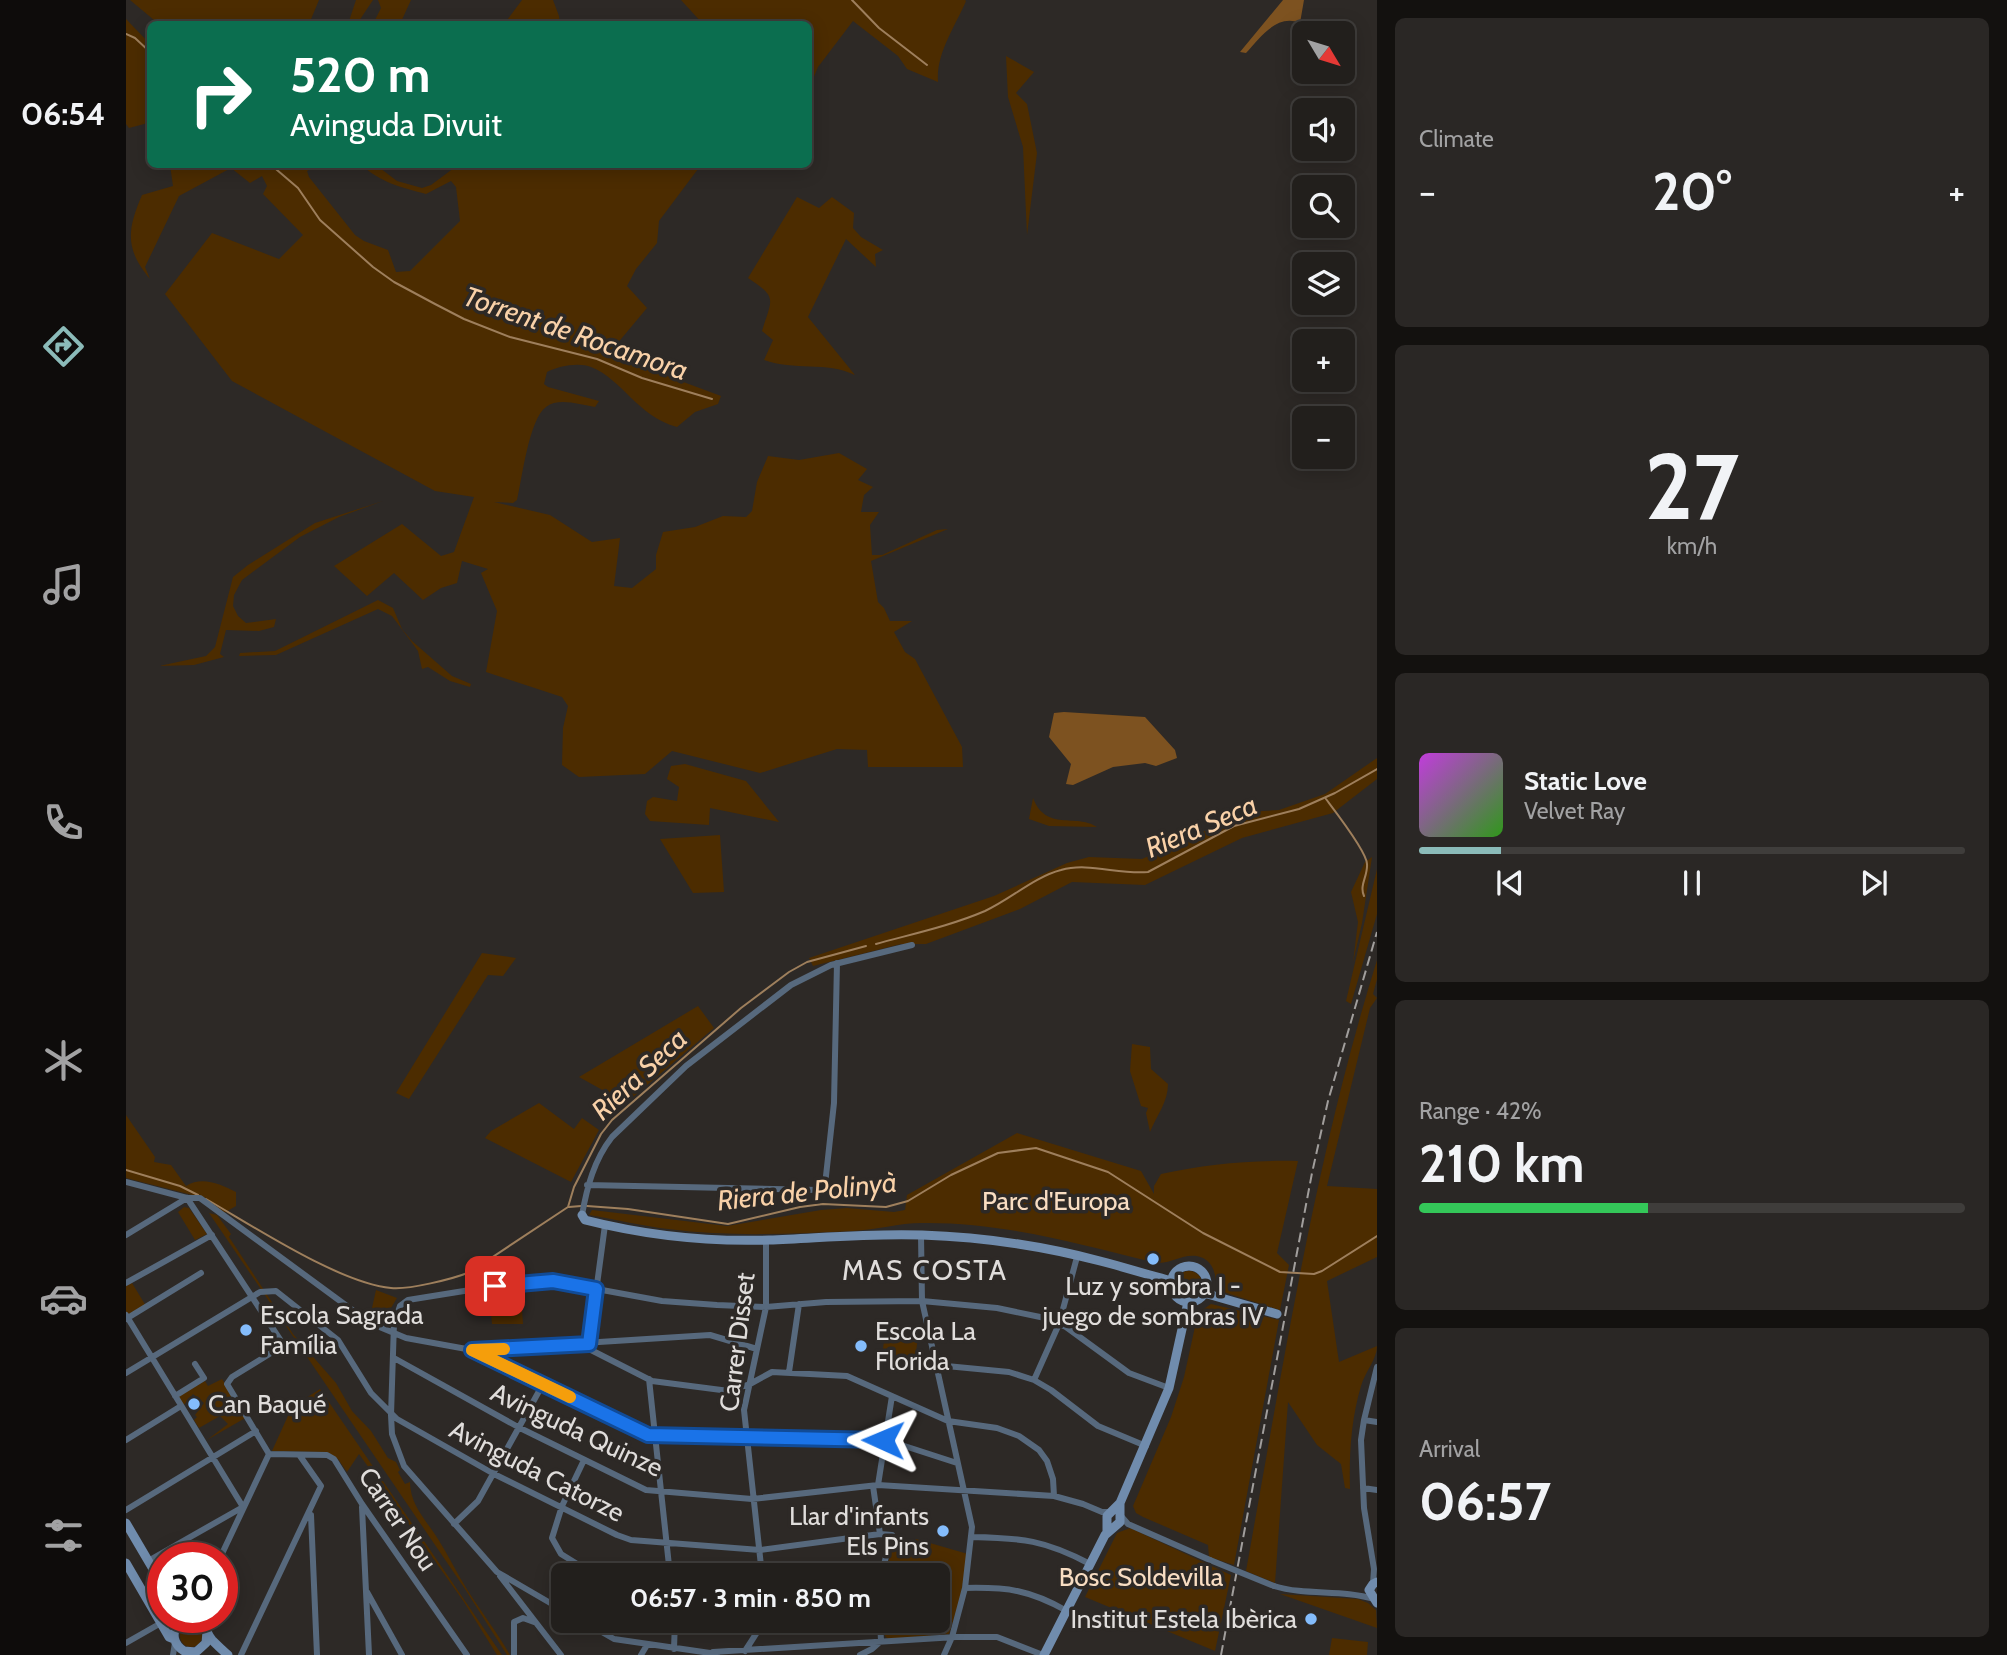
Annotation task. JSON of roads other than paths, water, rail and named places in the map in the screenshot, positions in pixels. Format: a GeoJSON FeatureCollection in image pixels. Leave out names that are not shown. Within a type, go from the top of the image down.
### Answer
{"type":"FeatureCollection","features":[{"type":"Feature","properties":{"kind":"main road"},"geometry":{"type":"LineString","coordinates":[[582,1215],[585,1220],[605,1225],[691,1237],[766,1240],[861,1234],[921,1235],[1010,1243],[1077,1256],[1172,1281]]}},
{"type":"Feature","properties":{"kind":"main road"},"geometry":{"type":"LineString","coordinates":[[1185,1267],[1200,1270],[1206,1278],[1204,1293],[1200,1298],[1188,1302],[1176,1296],[1172,1281],[1177,1271],[1185,1267]]}},
{"type":"Feature","properties":{"kind":"main road"},"geometry":{"type":"LineString","coordinates":[[1204,1293],[1277,1314]]}},
{"type":"Feature","properties":{"kind":"main road"},"geometry":{"type":"LineString","coordinates":[[1043,1655],[1114,1518],[1170,1388],[1188,1302]]}},
{"type":"Feature","properties":{"kind":"main road"},"geometry":{"type":"LineString","coordinates":[[126,1523],[147,1558]]}},
{"type":"Feature","properties":{"kind":"main road"},"geometry":{"type":"LineString","coordinates":[[126,1563],[147,1599]]}},
{"type":"Feature","properties":{"kind":"main road"},"geometry":{"type":"LineString","coordinates":[[1374,1584],[1370,1593],[1376,1601]]}},
{"type":"Feature","properties":{"kind":"main road"},"geometry":{"type":"LineString","coordinates":[[167,1633],[188,1654],[202,1650],[224,1652]]}},
{"type":"Feature","properties":{"kind":"main road"},"geometry":{"type":"LineString","coordinates":[[175,1633],[175,1641]]}},
{"type":"Feature","properties":{"kind":"main road"},"geometry":{"type":"LineString","coordinates":[[202,1650],[207,1640],[206,1633]]}},
{"type":"Feature","properties":{"kind":"main road"},"geometry":{"type":"LineString","coordinates":[[211,1633],[224,1652]]}},
{"type":"Feature","properties":{"kind":"street"},"geometry":{"type":"LineString","coordinates":[[582,1215],[587,1185],[602,1149],[686,1066],[791,985],[837,963],[871,952],[912,945]]}},
{"type":"Feature","properties":{"kind":"street"},"geometry":{"type":"LineString","coordinates":[[587,1185],[818,1190],[825,1185],[834,1103],[837,963]]}},
{"type":"Feature","properties":{"kind":"street"},"geometry":{"type":"LineString","coordinates":[[126,1182],[190,1198],[200,1198],[370,1323],[419,1342],[472,1350],[710,1335],[757,1349]]}},
{"type":"Feature","properties":{"kind":"street"},"geometry":{"type":"LineString","coordinates":[[190,1198],[281,1341],[279,1348],[232,1377],[227,1384],[269,1454],[227,1542]]}},
{"type":"Feature","properties":{"kind":"street"},"geometry":{"type":"LineString","coordinates":[[126,1235],[190,1198]]}},
{"type":"Feature","properties":{"kind":"street"},"geometry":{"type":"LineString","coordinates":[[605,1225],[589,1344],[591,1350],[649,1379],[729,1391],[772,1372],[848,1376],[948,1421],[997,1428],[1027,1442],[1039,1450],[1047,1461],[1053,1479],[1054,1496]]}},
{"type":"Feature","properties":{"kind":"street"},"geometry":{"type":"LineString","coordinates":[[126,1283],[212,1235]]}},
{"type":"Feature","properties":{"kind":"street"},"geometry":{"type":"LineString","coordinates":[[921,1235],[922,1301],[972,1527],[965,1588],[953,1637],[944,1655]]}},
{"type":"Feature","properties":{"kind":"street","name":"Carrer Disset"},"geometry":{"type":"LineString","coordinates":[[761,1563],[744,1410],[766,1307],[766,1240]]}},
{"type":"Feature","properties":{"kind":"street"},"geometry":{"type":"LineString","coordinates":[[1034,1380],[1059,1324],[1077,1256]]}},
{"type":"Feature","properties":{"kind":"street"},"geometry":{"type":"LineString","coordinates":[[201,1273],[127,1318],[243,1507]]}},
{"type":"Feature","properties":{"kind":"street"},"geometry":{"type":"LineString","coordinates":[[561,1655],[497,1572],[404,1466],[392,1434],[391,1415],[394,1324],[400,1306],[408,1300],[553,1281],[662,1301],[766,1307],[922,1301],[1022,1312],[1059,1324],[1129,1373],[1170,1388]]}},
{"type":"Feature","properties":{"kind":"street"},"geometry":{"type":"LineString","coordinates":[[126,1373],[265,1290],[282,1293],[338,1340],[366,1386],[391,1415]]}},
{"type":"Feature","properties":{"kind":"street"},"geometry":{"type":"LineString","coordinates":[[789,1372],[799,1304]]}},
{"type":"Feature","properties":{"kind":"street"},"geometry":{"type":"LineString","coordinates":[[472,1350],[648,1435],[883,1440],[957,1463]]}},
{"type":"Feature","properties":{"kind":"street","name":"Avinguda Quinze"},"geometry":{"type":"LineString","coordinates":[[394,1358],[520,1428],[646,1490],[752,1499],[876,1485],[1054,1496],[1083,1504],[1274,1586],[1353,1593]]}},
{"type":"Feature","properties":{"kind":"street"},"geometry":{"type":"LineString","coordinates":[[175,1396],[204,1378],[195,1364]]}},
{"type":"Feature","properties":{"kind":"street"},"geometry":{"type":"LineString","coordinates":[[936,1365],[1009,1372],[1034,1380],[1098,1426],[1146,1446]]}},
{"type":"Feature","properties":{"kind":"street"},"geometry":{"type":"LineString","coordinates":[[1353,1593],[1374,1584],[1376,1571],[1363,1488],[1361,1449],[1364,1420],[1377,1367]]}},
{"type":"Feature","properties":{"kind":"street"},"geometry":{"type":"LineString","coordinates":[[649,1379],[669,1563]]}},
{"type":"Feature","properties":{"kind":"street"},"geometry":{"type":"LineString","coordinates":[[454,1524],[478,1501],[543,1384]]}},
{"type":"Feature","properties":{"kind":"street"},"geometry":{"type":"LineString","coordinates":[[884,1563],[892,1535],[880,1534],[876,1485],[892,1396]]}},
{"type":"Feature","properties":{"kind":"street"},"geometry":{"type":"LineString","coordinates":[[126,1440],[181,1406]]}},
{"type":"Feature","properties":{"kind":"street","name":"Avinguda Catorze"},"geometry":{"type":"LineString","coordinates":[[391,1415],[494,1474],[631,1540],[760,1550],[880,1534]]}},
{"type":"Feature","properties":{"kind":"street"},"geometry":{"type":"LineString","coordinates":[[1364,1420],[1377,1422]]}},
{"type":"Feature","properties":{"kind":"street"},"geometry":{"type":"LineString","coordinates":[[126,1510],[256,1431]]}},
{"type":"Feature","properties":{"kind":"street","name":"Carrer Nou"},"geometry":{"type":"LineString","coordinates":[[269,1454],[327,1455],[334,1459],[467,1655]]}},
{"type":"Feature","properties":{"kind":"street"},"geometry":{"type":"LineString","coordinates":[[241,1655],[321,1486],[300,1456]]}},
{"type":"Feature","properties":{"kind":"street"},"geometry":{"type":"LineString","coordinates":[[576,1563],[561,1554],[552,1538],[562,1506],[584,1460]]}},
{"type":"Feature","properties":{"kind":"street"},"geometry":{"type":"LineString","coordinates":[[1363,1488],[1377,1490]]}},
{"type":"Feature","properties":{"kind":"street"},"geometry":{"type":"LineString","coordinates":[[362,1504],[369,1655]]}},
{"type":"Feature","properties":{"kind":"street"},"geometry":{"type":"LineString","coordinates":[[180,1542],[243,1507]]}},
{"type":"Feature","properties":{"kind":"street"},"geometry":{"type":"LineString","coordinates":[[310,1513],[317,1655]]}},
{"type":"Feature","properties":{"kind":"street"},"geometry":{"type":"LineString","coordinates":[[972,1537],[1010,1538],[1044,1543],[1058,1547],[1090,1564]]}},
{"type":"Feature","properties":{"kind":"street"},"geometry":{"type":"LineString","coordinates":[[497,1572],[551,1603]]}},
{"type":"Feature","properties":{"kind":"street"},"geometry":{"type":"LineString","coordinates":[[965,1588],[1015,1590],[1032,1594],[1068,1611]]}},
{"type":"Feature","properties":{"kind":"street"},"geometry":{"type":"LineString","coordinates":[[366,1589],[402,1655]]}},
{"type":"Feature","properties":{"kind":"street"},"geometry":{"type":"LineString","coordinates":[[1353,1593],[1376,1601]]}},
{"type":"Feature","properties":{"kind":"street"},"geometry":{"type":"LineString","coordinates":[[514,1655],[514,1622],[523,1618],[536,1622]]}},
{"type":"Feature","properties":{"kind":"street"},"geometry":{"type":"LineString","coordinates":[[126,1643],[147,1631]]}},
{"type":"Feature","properties":{"kind":"street"},"geometry":{"type":"LineString","coordinates":[[604,1633],[614,1639],[716,1654],[881,1641],[997,1637],[1043,1655]]}},
{"type":"Feature","properties":{"kind":"street"},"geometry":{"type":"LineString","coordinates":[[674,1649],[675,1633]]}},
{"type":"Feature","properties":{"kind":"street"},"geometry":{"type":"LineString","coordinates":[[745,1651],[757,1633]]}},
{"type":"Feature","properties":{"kind":"street"},"geometry":{"type":"LineString","coordinates":[[860,1655],[872,1650],[881,1641],[881,1633]]}},
{"type":"Feature","properties":{"kind":"street"},"geometry":{"type":"LineString","coordinates":[[173,1655],[175,1641]]}},
{"type":"Feature","properties":{"kind":"street"},"geometry":{"type":"LineString","coordinates":[[641,1655],[647,1645]]}},
{"type":"Feature","properties":{"kind":"waterway"},"geometry":{"type":"LineString","coordinates":[[852,0],[879,28],[927,65]]}},
{"type":"Feature","properties":{"kind":"waterway","name":"Torrent de Rocamora"},"geometry":{"type":"LineString","coordinates":[[126,34],[147,49]]}},
{"type":"Feature","properties":{"kind":"waterway","name":"Torrent de Rocamora"},"geometry":{"type":"LineString","coordinates":[[275,168],[298,188],[320,220],[373,267],[394,282],[435,304],[510,337],[597,359],[642,378],[712,399]]}},
{"type":"Feature","properties":{"kind":"waterway","name":"Riera Seca"},"geometry":{"type":"LineString","coordinates":[[876,944],[985,911],[1041,878],[1061,870],[1082,867],[1148,872],[1234,826],[1299,809],[1335,793],[1377,769]]}},
{"type":"Feature","properties":{"kind":"waterway"},"geometry":{"type":"LineString","coordinates":[[1326,799],[1366,858],[1367,868],[1362,888],[1364,896]]}},
{"type":"Feature","properties":{"kind":"waterway","name":"Riera Seca"},"geometry":{"type":"LineString","coordinates":[[206,1199],[322,1265],[370,1284],[391,1288],[408,1287],[442,1281],[470,1272],[568,1207],[574,1187],[601,1134],[612,1120],[741,1008],[807,962],[866,946]]}},
{"type":"Feature","properties":{"kind":"waterway","name":"Riera de Polinyà"},"geometry":{"type":"LineString","coordinates":[[587,1206],[628,1209],[728,1224],[823,1204],[886,1207],[908,1201],[951,1175],[998,1153],[1036,1148],[1108,1172],[1203,1233],[1280,1272],[1314,1274],[1377,1236]]}},
{"type":"Feature","properties":{"kind":"waterway","name":"Riera Seca"},"geometry":{"type":"LineString","coordinates":[[126,1170],[180,1186],[198,1195]]}},
{"type":"Feature","properties":{"kind":"waterway","name":"Riera de Polinyà"},"geometry":{"type":"LineString","coordinates":[[569,1207],[581,1206]]}},
{"type":"Feature","properties":{"kind":"railway"},"geometry":{"type":"LineString","coordinates":[[1221,1655],[1312,1173],[1328,1101],[1377,932]]}},
{"type":"Feature","properties":{"kind":"place","name":"Luz y sombra I - juego de sombras IV"},"geometry":{"type":"Point","coordinates":[1153,1259]}},
{"type":"Feature","properties":{"kind":"place","name":"Escola Sagrada Família"},"geometry":{"type":"Point","coordinates":[246,1330]}},
{"type":"Feature","properties":{"kind":"place","name":"Escola La Florida"},"geometry":{"type":"Point","coordinates":[861,1346]}},
{"type":"Feature","properties":{"kind":"place","name":"Can Baqué"},"geometry":{"type":"Point","coordinates":[194,1404]}},
{"type":"Feature","properties":{"kind":"place","name":"Llar d'infants Els Pins"},"geometry":{"type":"Point","coordinates":[943,1531]}},
{"type":"Feature","properties":{"kind":"place","name":"Institut Estela Ibèrica"},"geometry":{"type":"Point","coordinates":[1311,1619]}},
{"type":"Feature","properties":{"kind":"district","name":"MAS COSTA"},"geometry":{"type":"Point","coordinates":[925,1270]}},
{"type":"Feature","properties":{"kind":"park label","name":"Parc d'Europa"},"geometry":{"type":"Point","coordinates":[1056,1201]}},
{"type":"Feature","properties":{"kind":"park label","name":"Bosc Soldevilla"},"geometry":{"type":"Point","coordinates":[1141,1577]}}]}
